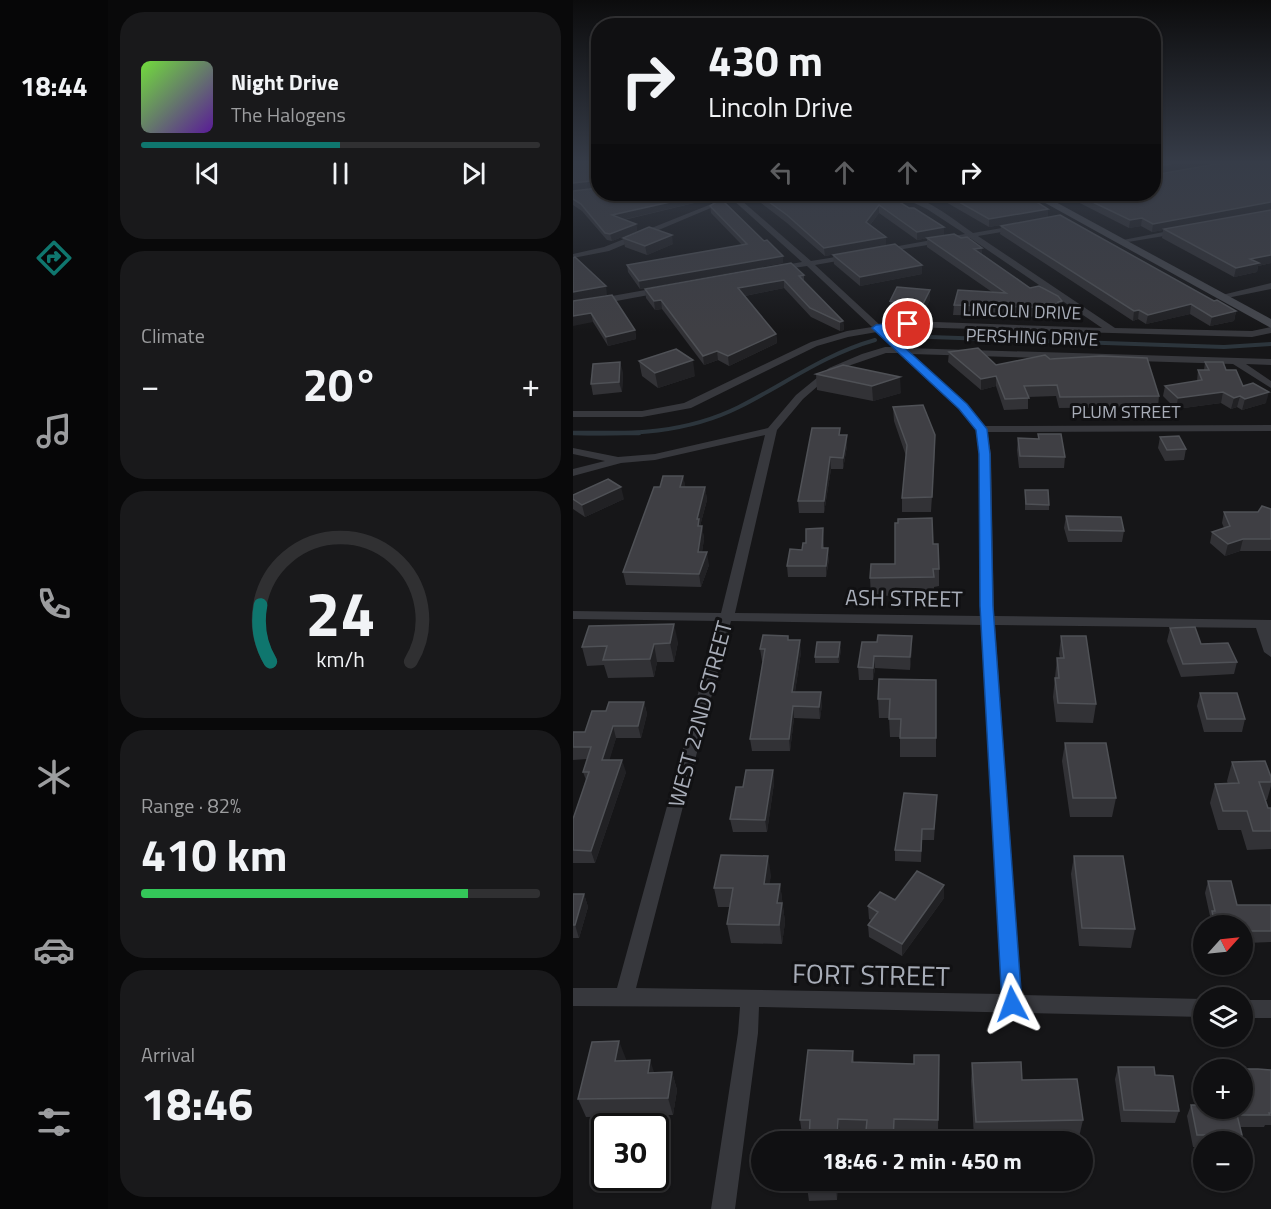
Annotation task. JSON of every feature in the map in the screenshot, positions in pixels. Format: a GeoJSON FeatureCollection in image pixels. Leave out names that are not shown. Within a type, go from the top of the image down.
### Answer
{"type":"FeatureCollection","features":[{"type":"Feature","properties":{"kind":"main road"},"geometry":{"type":"LineString","coordinates":[[1080,218],[1271,324]]}},
{"type":"Feature","properties":{"kind":"street"},"geometry":{"type":"LineString","coordinates":[[573,242],[577,255],[606,249],[678,218]]}},
{"type":"Feature","properties":{"kind":"street"},"geometry":{"type":"LineString","coordinates":[[761,218],[963,407],[981,429],[985,454],[988,620],[1012,1004]]}},
{"type":"Feature","properties":{"kind":"street"},"geometry":{"type":"LineString","coordinates":[[947,218],[1113,331]]}},
{"type":"Feature","properties":{"kind":"street"},"geometry":{"type":"LineString","coordinates":[[1057,220],[1065,218]]}},
{"type":"Feature","properties":{"kind":"street"},"geometry":{"type":"LineString","coordinates":[[871,253],[1026,225]]}},
{"type":"Feature","properties":{"kind":"street"},"geometry":{"type":"LineString","coordinates":[[1122,241],[1191,228]]}},
{"type":"Feature","properties":{"kind":"street"},"geometry":{"type":"LineString","coordinates":[[767,271],[860,255]]}},
{"type":"Feature","properties":{"kind":"street"},"geometry":{"type":"LineString","coordinates":[[1222,296],[1271,285]]}},
{"type":"Feature","properties":{"kind":"street"},"geometry":{"type":"LineString","coordinates":[[573,306],[666,290]]}},
{"type":"Feature","properties":{"kind":"street","name":"LINCOLN DRIVE"},"geometry":{"type":"LineString","coordinates":[[573,414],[642,414],[687,406],[815,344],[876,328],[908,324],[1252,334],[1271,330]]}},
{"type":"Feature","properties":{"kind":"street","name":"PERSHING DRIVE"},"geometry":{"type":"LineString","coordinates":[[772,430],[790,405],[831,370],[885,350],[1271,362]]}},
{"type":"Feature","properties":{"kind":"street"},"geometry":{"type":"LineString","coordinates":[[1234,361],[1271,385]]}},
{"type":"Feature","properties":{"kind":"street","name":"PLUM STREET"},"geometry":{"type":"LineString","coordinates":[[981,429],[1271,428]]}},
{"type":"Feature","properties":{"kind":"street"},"geometry":{"type":"LineString","coordinates":[[573,473],[618,460],[655,457],[772,430]]}},
{"type":"Feature","properties":{"kind":"street","name":"WEST 22ND STREET"},"geometry":{"type":"LineString","coordinates":[[624,998],[722,626],[727,616],[772,430]]}},
{"type":"Feature","properties":{"kind":"street"},"geometry":{"type":"LineString","coordinates":[[573,451],[618,460]]}},
{"type":"Feature","properties":{"kind":"street","name":"ASH STREET"},"geometry":{"type":"LineString","coordinates":[[573,615],[1266,624]]}},
{"type":"Feature","properties":{"kind":"street"},"geometry":{"type":"LineString","coordinates":[[1266,624],[1271,652]]}},
{"type":"Feature","properties":{"kind":"street","name":"FORT STREET"},"geometry":{"type":"LineString","coordinates":[[573,997],[750,998],[1193,1008]]}},
{"type":"Feature","properties":{"kind":"street"},"geometry":{"type":"LineString","coordinates":[[723,1209],[748,1033],[750,998]]}},
{"type":"Feature","properties":{"kind":"street"},"geometry":{"type":"LineString","coordinates":[[1253,1009],[1271,1009]]}},
{"type":"Feature","properties":{"kind":"building"},"geometry":{"type":"Polygon","coordinates":[[[593,218],[621,218],[636,224],[610,234],[605,233],[593,218]]]}},
{"type":"Feature","properties":{"kind":"building"},"geometry":{"type":"Polygon","coordinates":[[[722,218],[741,218],[783,256],[639,281],[627,265],[747,244],[722,218]]]}},
{"type":"Feature","properties":{"kind":"building"},"geometry":{"type":"Polygon","coordinates":[[[791,218],[869,218],[866,222],[886,237],[824,248],[791,218]]]}},
{"type":"Feature","properties":{"kind":"building"},"geometry":{"type":"Polygon","coordinates":[[[898,218],[930,218],[944,227],[917,232],[898,218]]]}},
{"type":"Feature","properties":{"kind":"building"},"geometry":{"type":"Polygon","coordinates":[[[1042,218],[1066,218],[1236,311],[1212,317],[1191,304],[1148,315],[1139,310],[1134,311],[1001,226],[1042,218]]]}},
{"type":"Feature","properties":{"kind":"building"},"geometry":{"type":"Polygon","coordinates":[[[1143,218],[1183,218],[1153,224],[1143,218]]]}},
{"type":"Feature","properties":{"kind":"building"},"geometry":{"type":"Polygon","coordinates":[[[1224,218],[1271,218],[1271,255],[1250,259],[1259,263],[1236,268],[1164,229],[1224,218]]]}},
{"type":"Feature","properties":{"kind":"building"},"geometry":{"type":"Polygon","coordinates":[[[649,227],[672,235],[645,246],[623,238],[649,227]]]}},
{"type":"Feature","properties":{"kind":"building"},"geometry":{"type":"Polygon","coordinates":[[[954,234],[961,238],[967,237],[982,248],[974,249],[1030,288],[1039,286],[1058,296],[1062,301],[1058,302],[1058,308],[954,305],[958,290],[1006,293],[927,238],[954,234]]]}},
{"type":"Feature","properties":{"kind":"building"},"geometry":{"type":"Polygon","coordinates":[[[895,244],[922,265],[860,277],[833,255],[895,244]]]}},
{"type":"Feature","properties":{"kind":"building"},"geometry":{"type":"Polygon","coordinates":[[[575,257],[606,286],[573,292],[573,258],[575,257]]]}},
{"type":"Feature","properties":{"kind":"building"},"geometry":{"type":"Polygon","coordinates":[[[791,263],[804,275],[799,276],[843,321],[840,322],[810,308],[784,280],[738,288],[776,334],[728,356],[717,351],[703,356],[661,300],[654,301],[645,289],[791,263]]]}},
{"type":"Feature","properties":{"kind":"building"},"geometry":{"type":"Polygon","coordinates":[[[897,287],[930,290],[923,304],[890,301],[897,287]]]}},
{"type":"Feature","properties":{"kind":"building"},"geometry":{"type":"Polygon","coordinates":[[[612,295],[635,330],[606,337],[591,313],[573,316],[573,301],[612,295]]]}},
{"type":"Feature","properties":{"kind":"building"},"geometry":{"type":"Polygon","coordinates":[[[978,348],[996,365],[1045,355],[1050,359],[1101,356],[1147,358],[1159,396],[1060,397],[1057,385],[1024,386],[1029,398],[1005,399],[996,376],[981,379],[949,352],[978,348]]]}},
{"type":"Feature","properties":{"kind":"building"},"geometry":{"type":"Polygon","coordinates":[[[676,349],[693,360],[655,373],[639,361],[676,349]]]}},
{"type":"Feature","properties":{"kind":"building"},"geometry":{"type":"Polygon","coordinates":[[[620,362],[619,382],[591,384],[593,364],[620,362]]]}},
{"type":"Feature","properties":{"kind":"building"},"geometry":{"type":"Polygon","coordinates":[[[1205,362],[1223,362],[1226,370],[1236,370],[1243,386],[1253,383],[1269,392],[1245,399],[1240,396],[1234,398],[1223,392],[1178,398],[1165,386],[1202,380],[1198,370],[1209,370],[1205,362]]]}},
{"type":"Feature","properties":{"kind":"building"},"geometry":{"type":"Polygon","coordinates":[[[843,365],[900,377],[872,386],[816,374],[843,365]]]}},
{"type":"Feature","properties":{"kind":"building"},"geometry":{"type":"Polygon","coordinates":[[[923,405],[935,435],[932,497],[902,498],[907,445],[893,407],[923,405]]]}},
{"type":"Feature","properties":{"kind":"building"},"geometry":{"type":"Polygon","coordinates":[[[812,428],[840,428],[839,435],[847,435],[843,458],[830,457],[824,501],[798,501],[812,428]]]}},
{"type":"Feature","properties":{"kind":"building"},"geometry":{"type":"Polygon","coordinates":[[[1038,434],[1061,434],[1065,457],[1020,456],[1018,438],[1039,439],[1038,434]]]}},
{"type":"Feature","properties":{"kind":"building"},"geometry":{"type":"Polygon","coordinates":[[[1179,436],[1186,449],[1167,450],[1160,437],[1179,436]]]}},
{"type":"Feature","properties":{"kind":"building"},"geometry":{"type":"Polygon","coordinates":[[[663,476],[683,476],[680,487],[705,487],[697,519],[699,519],[698,526],[702,526],[698,552],[707,552],[699,574],[623,572],[654,487],[660,487],[663,476]]]}},
{"type":"Feature","properties":{"kind":"building"},"geometry":{"type":"Polygon","coordinates":[[[608,479],[621,487],[582,505],[573,499],[573,495],[608,479]]]}},
{"type":"Feature","properties":{"kind":"building"},"geometry":{"type":"Polygon","coordinates":[[[1025,490],[1048,490],[1049,505],[1026,504],[1025,490]]]}},
{"type":"Feature","properties":{"kind":"building"},"geometry":{"type":"Polygon","coordinates":[[[1262,506],[1271,509],[1271,539],[1243,539],[1228,544],[1212,532],[1230,526],[1224,512],[1258,512],[1262,506]]]}},
{"type":"Feature","properties":{"kind":"building"},"geometry":{"type":"Polygon","coordinates":[[[1066,516],[1121,517],[1124,531],[1069,530],[1066,516]]]}},
{"type":"Feature","properties":{"kind":"building"},"geometry":{"type":"Polygon","coordinates":[[[932,518],[933,544],[938,544],[939,569],[933,569],[934,577],[870,578],[871,564],[895,564],[895,523],[898,523],[898,519],[932,518]]]}},
{"type":"Feature","properties":{"kind":"building"},"geometry":{"type":"Polygon","coordinates":[[[823,528],[822,548],[828,548],[826,566],[787,566],[790,549],[802,550],[803,543],[806,543],[806,529],[823,528]]]}},
{"type":"Feature","properties":{"kind":"building"},"geometry":{"type":"Polygon","coordinates":[[[674,624],[670,643],[654,644],[650,659],[603,660],[607,646],[582,647],[589,626],[674,624]]]}},
{"type":"Feature","properties":{"kind":"building"},"geometry":{"type":"Polygon","coordinates":[[[1195,627],[1201,644],[1228,643],[1237,662],[1183,664],[1170,628],[1195,627]]]}},
{"type":"Feature","properties":{"kind":"building"},"geometry":{"type":"Polygon","coordinates":[[[763,635],[788,636],[788,640],[800,640],[792,692],[821,692],[819,707],[793,706],[789,739],[750,739],[765,649],[760,649],[763,635]]]}},
{"type":"Feature","properties":{"kind":"building"},"geometry":{"type":"Polygon","coordinates":[[[878,635],[912,636],[910,657],[874,656],[873,668],[858,667],[862,642],[877,642],[878,635]]]}},
{"type":"Feature","properties":{"kind":"building"},"geometry":{"type":"Polygon","coordinates":[[[1061,636],[1086,636],[1096,704],[1058,703],[1055,678],[1059,678],[1057,658],[1064,658],[1061,636]]]}},
{"type":"Feature","properties":{"kind":"building"},"geometry":{"type":"Polygon","coordinates":[[[817,642],[840,642],[838,657],[815,657],[817,642]]]}},
{"type":"Feature","properties":{"kind":"building"},"geometry":{"type":"Polygon","coordinates":[[[879,679],[936,680],[936,738],[900,738],[901,719],[889,719],[890,699],[878,699],[879,679]]]}},
{"type":"Feature","properties":{"kind":"building"},"geometry":{"type":"Polygon","coordinates":[[[1200,693],[1237,693],[1245,719],[1207,719],[1200,693]]]}},
{"type":"Feature","properties":{"kind":"building"},"geometry":{"type":"Polygon","coordinates":[[[609,702],[644,702],[638,726],[613,726],[602,760],[622,760],[591,851],[573,850],[573,819],[589,772],[583,772],[591,747],[573,747],[573,732],[585,732],[592,711],[606,711],[609,702]]]}},
{"type":"Feature","properties":{"kind":"building"},"geometry":{"type":"Polygon","coordinates":[[[1065,743],[1106,743],[1116,798],[1073,798],[1065,743]]]}},
{"type":"Feature","properties":{"kind":"building"},"geometry":{"type":"Polygon","coordinates":[[[1265,761],[1271,782],[1259,782],[1268,808],[1271,808],[1271,831],[1253,831],[1247,811],[1223,811],[1215,784],[1239,783],[1232,762],[1265,761]]]}},
{"type":"Feature","properties":{"kind":"building"},"geometry":{"type":"Polygon","coordinates":[[[746,770],[773,770],[765,820],[730,819],[736,787],[743,787],[746,770]]]}},
{"type":"Feature","properties":{"kind":"building"},"geometry":{"type":"Polygon","coordinates":[[[904,793],[937,795],[934,829],[922,829],[921,851],[895,850],[904,793]]]}},
{"type":"Feature","properties":{"kind":"building"},"geometry":{"type":"Polygon","coordinates":[[[721,855],[768,856],[764,884],[780,884],[777,903],[782,903],[779,925],[727,924],[733,888],[714,888],[721,855]]]}},
{"type":"Feature","properties":{"kind":"building"},"geometry":{"type":"Polygon","coordinates":[[[1074,856],[1123,856],[1135,929],[1082,928],[1074,856]]]}},
{"type":"Feature","properties":{"kind":"building"},"geometry":{"type":"Polygon","coordinates":[[[917,871],[944,885],[902,944],[868,925],[878,912],[868,906],[880,892],[895,900],[917,871]]]}},
{"type":"Feature","properties":{"kind":"building"},"geometry":{"type":"Polygon","coordinates":[[[1208,881],[1231,881],[1237,905],[1271,905],[1271,931],[1253,931],[1253,915],[1213,915],[1212,911],[1215,911],[1208,881]]]}},
{"type":"Feature","properties":{"kind":"building"},"geometry":{"type":"Polygon","coordinates":[[[573,894],[584,894],[575,925],[573,925],[573,894]]]}},
{"type":"Feature","properties":{"kind":"building"},"geometry":{"type":"Polygon","coordinates":[[[619,1041],[615,1061],[650,1060],[648,1073],[672,1072],[668,1098],[578,1099],[592,1042],[619,1041]]]}},
{"type":"Feature","properties":{"kind":"building"},"geometry":{"type":"Polygon","coordinates":[[[808,1050],[853,1051],[852,1062],[914,1064],[914,1055],[939,1055],[938,1120],[894,1119],[893,1131],[866,1131],[867,1120],[838,1119],[837,1131],[810,1131],[810,1120],[800,1120],[808,1050]]]}},
{"type":"Feature","properties":{"kind":"building"},"geometry":{"type":"Polygon","coordinates":[[[1021,1062],[1022,1080],[1077,1079],[1083,1120],[976,1122],[972,1063],[1021,1062]]]}},
{"type":"Feature","properties":{"kind":"building"},"geometry":{"type":"Polygon","coordinates":[[[1118,1067],[1154,1067],[1155,1075],[1173,1076],[1179,1111],[1124,1110],[1118,1067]]]}},
{"type":"Feature","properties":{"kind":"building"},"geometry":{"type":"Polygon","coordinates":[[[1253,1069],[1271,1070],[1270,1115],[1253,1115],[1253,1069]]]}},
{"type":"Feature","properties":{"kind":"building"},"geometry":{"type":"Polygon","coordinates":[[[1194,1119],[1238,1119],[1241,1131],[1196,1131],[1194,1119]]]}},
{"type":"Feature","properties":{"kind":"waterway"},"geometry":{"type":"LineString","coordinates":[[900,336],[1224,347],[1271,344]]}},
{"type":"Feature","properties":{"kind":"waterway"},"geometry":{"type":"LineString","coordinates":[[637,433],[679,427],[719,416],[839,353],[875,340]]}},
{"type":"Feature","properties":{"kind":"waterway"},"geometry":{"type":"LineString","coordinates":[[573,433],[637,433]]}},
{"type":"Feature","properties":{"kind":"route"},"geometry":{"type":"LineString","coordinates":[[908,324],[876,328],[963,407],[981,429],[985,454],[987,606],[1012,1004]]}}]}
